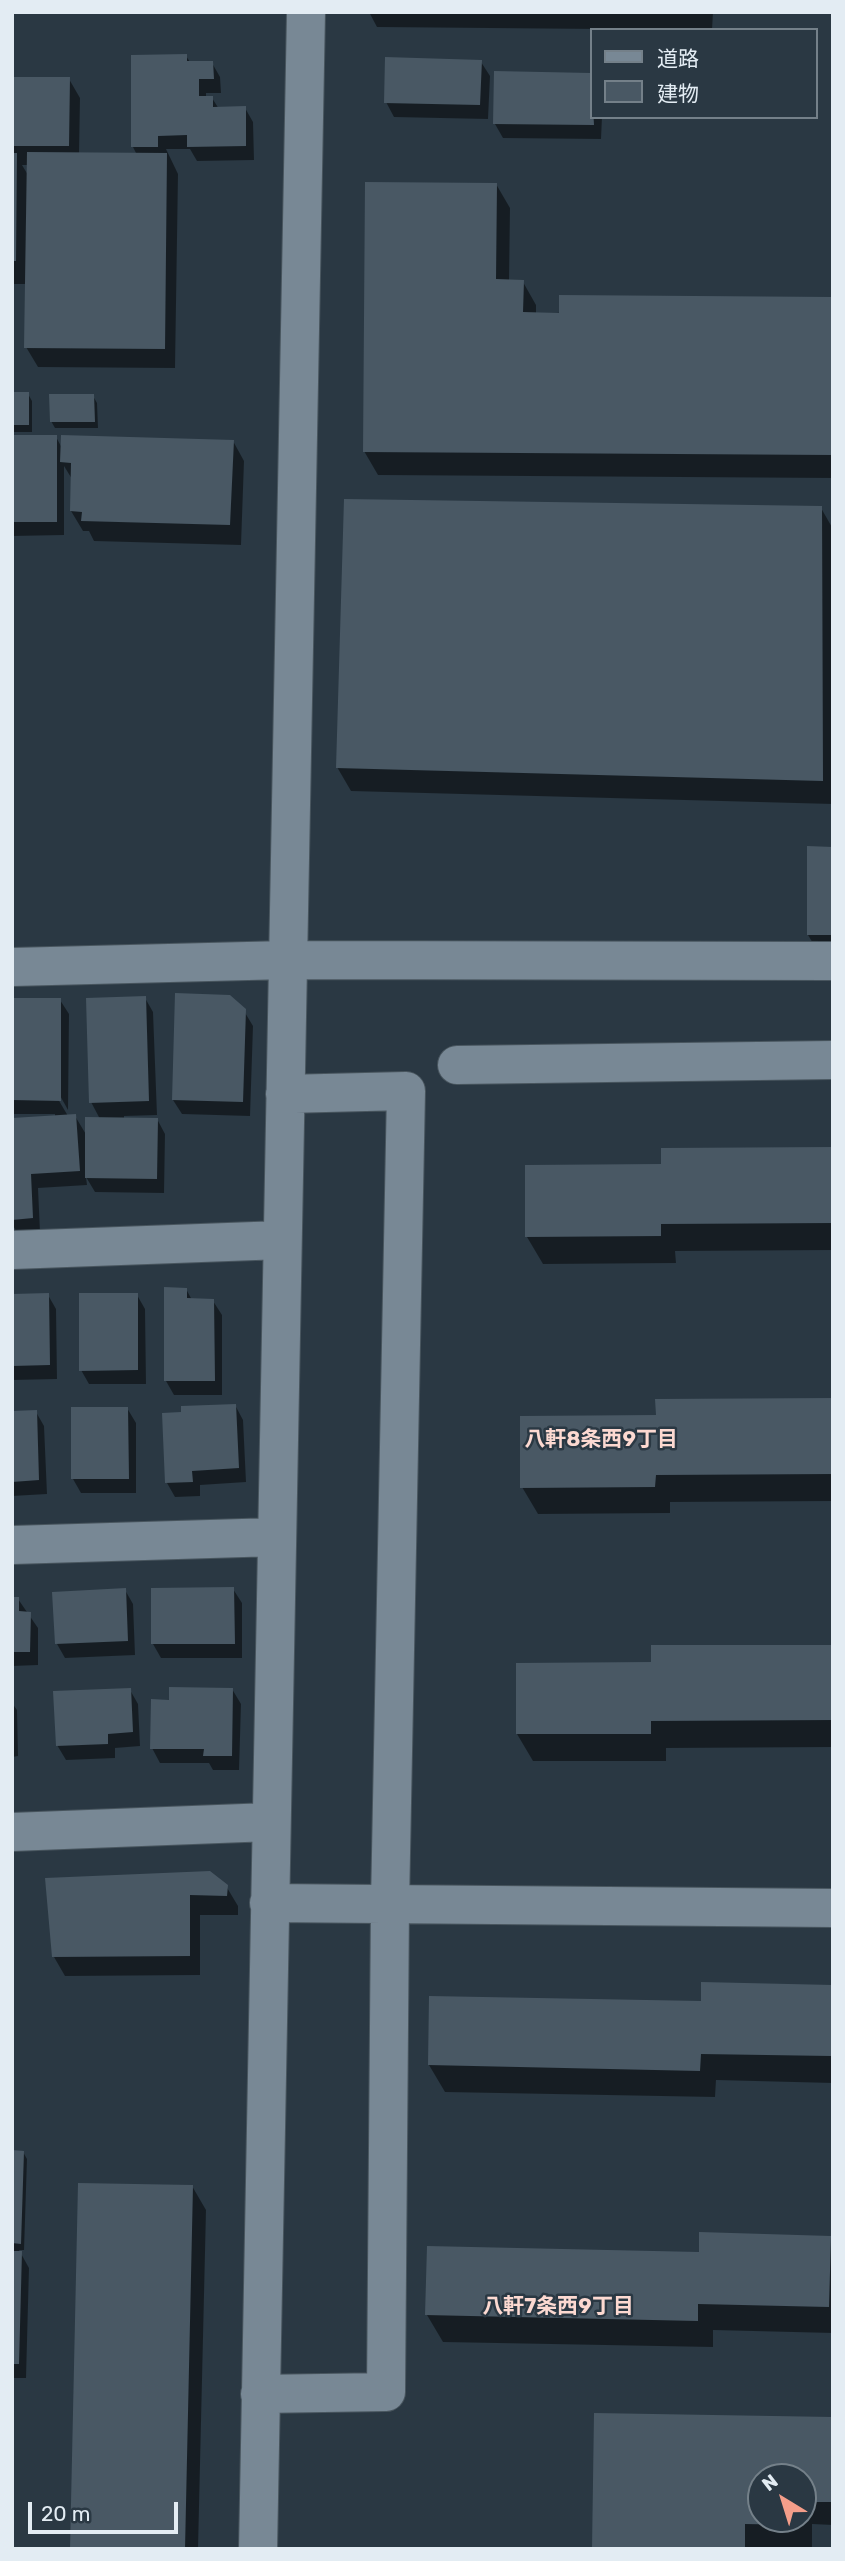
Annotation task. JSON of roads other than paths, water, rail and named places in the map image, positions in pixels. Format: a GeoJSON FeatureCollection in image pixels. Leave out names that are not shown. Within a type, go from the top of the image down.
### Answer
{"type":"FeatureCollection","features":[{"type":"Feature","properties":{"kind":"street"},"geometry":{"type":"LineString","coordinates":[[258,2549],[306,12]]}},
{"type":"Feature","properties":{"kind":"street"},"geometry":{"type":"LineString","coordinates":[[12,967],[287,960],[833,961]]}},
{"type":"Feature","properties":{"kind":"street"},"geometry":{"type":"LineString","coordinates":[[457,1065],[833,1060]]}},
{"type":"Feature","properties":{"kind":"street"},"geometry":{"type":"LineString","coordinates":[[260,2395],[386,2392],[390,1904],[405,1091],[285,1094]]}},
{"type":"Feature","properties":{"kind":"street"},"geometry":{"type":"LineString","coordinates":[[12,1250],[282,1240]]}},
{"type":"Feature","properties":{"kind":"street"},"geometry":{"type":"LineString","coordinates":[[12,1545],[276,1537]]}},
{"type":"Feature","properties":{"kind":"street"},"geometry":{"type":"LineString","coordinates":[[12,1832],[270,1822]]}},
{"type":"Feature","properties":{"kind":"street"},"geometry":{"type":"LineString","coordinates":[[269,1903],[833,1908]]}},
{"type":"Feature","properties":{"kind":"district","name":"八軒8条西9丁目"},"geometry":{"type":"Point","coordinates":[601,1440]}},
{"type":"Feature","properties":{"kind":"district","name":"八軒7条西9丁目"},"geometry":{"type":"Point","coordinates":[558,2307]}}]}
